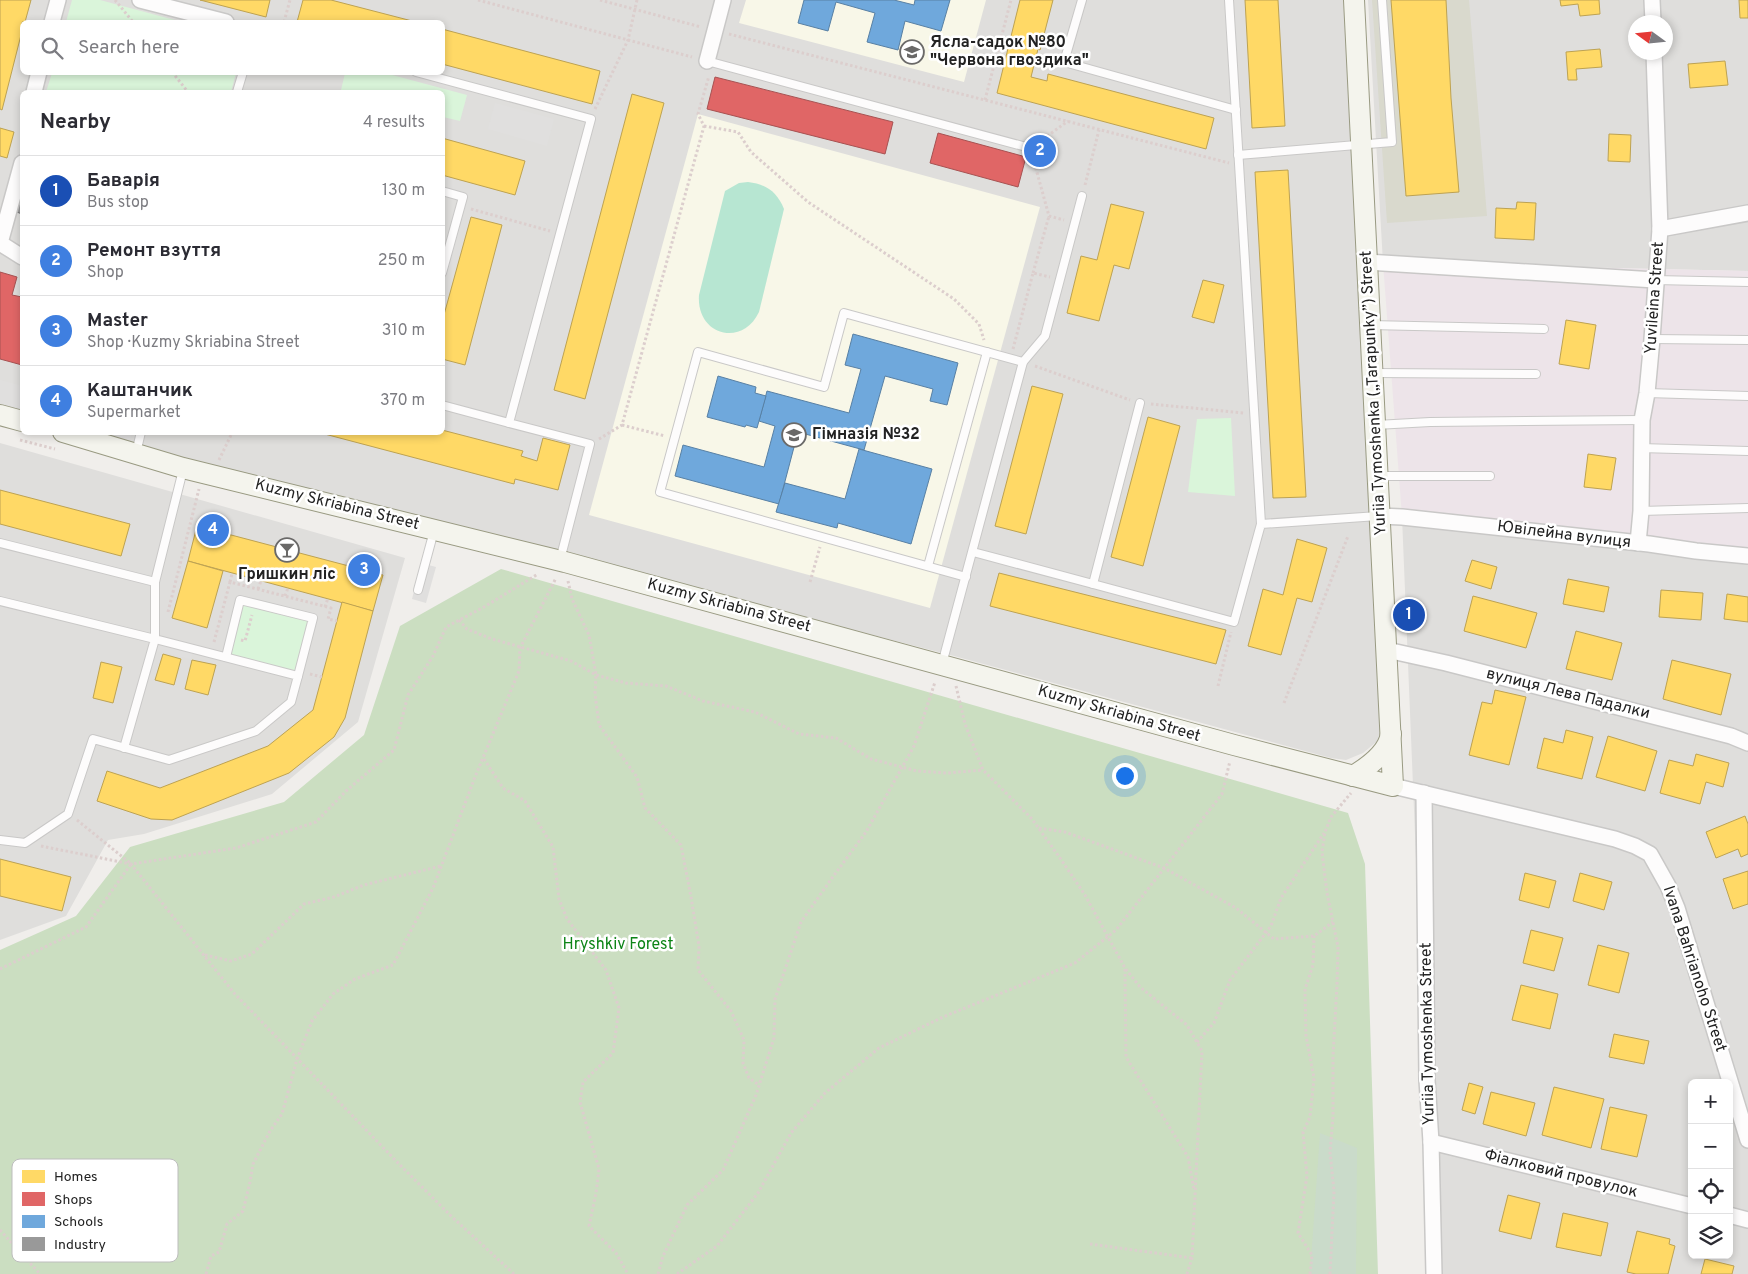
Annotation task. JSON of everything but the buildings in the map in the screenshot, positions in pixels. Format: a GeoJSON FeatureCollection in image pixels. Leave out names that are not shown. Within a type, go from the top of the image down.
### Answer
{"type":"FeatureCollection","features":[{"type":"Feature","properties":{"kind":"street"},"geometry":{"type":"LineString","coordinates":[[53,20],[58,0]]}},
{"type":"Feature","properties":{"kind":"street"},"geometry":{"type":"LineString","coordinates":[[140,0],[218,20]]}},
{"type":"Feature","properties":{"kind":"street"},"geometry":{"type":"LineString","coordinates":[[710,61],[715,30],[723,0]]}},
{"type":"Feature","properties":{"kind":"street","name":"Yuriia Tymoshenka („Tarapunky”) Street"},"geometry":{"type":"LineString","coordinates":[[1354,0],[1393,786]]}},
{"type":"Feature","properties":{"kind":"street"},"geometry":{"type":"LineString","coordinates":[[1652,0],[1653,15]]}},
{"type":"Feature","properties":{"kind":"street","name":"Yuvileina Street"},"geometry":{"type":"LineString","coordinates":[[1638,543],[1641,510],[1640,448],[1652,339],[1660,229],[1654,60]]}},
{"type":"Feature","properties":{"kind":"street"},"geometry":{"type":"LineString","coordinates":[[34,90],[38,75]]}},
{"type":"Feature","properties":{"kind":"street"},"geometry":{"type":"LineString","coordinates":[[20,170],[0,243],[20,256]]}},
{"type":"Feature","properties":{"kind":"street"},"geometry":{"type":"LineString","coordinates":[[1660,229],[1748,213]]}},
{"type":"Feature","properties":{"kind":"street"},"geometry":{"type":"LineString","coordinates":[[1367,262],[1655,280]]}},
{"type":"Feature","properties":{"kind":"street"},"geometry":{"type":"LineString","coordinates":[[0,415],[20,420]]}},
{"type":"Feature","properties":{"kind":"street","name":"Kuzmy Skriabina Street"},"geometry":{"type":"LineString","coordinates":[[73,435],[184,468],[566,562],[942,664],[1234,745],[1352,784],[1393,786]]}},
{"type":"Feature","properties":{"kind":"street","name":"Ювілейна вулиця"},"geometry":{"type":"LineString","coordinates":[[1380,516],[1402,516],[1748,556]]}},
{"type":"Feature","properties":{"kind":"street","name":"вулиця Лева Падалки"},"geometry":{"type":"LineString","coordinates":[[1387,650],[1446,663],[1731,736],[1748,743]]}},
{"type":"Feature","properties":{"kind":"street"},"geometry":{"type":"LineString","coordinates":[[1352,784],[1383,750],[1390,739],[1391,732]]}},
{"type":"Feature","properties":{"kind":"street","name":"Ivana Bahrianoho Street"},"geometry":{"type":"LineString","coordinates":[[1393,786],[1606,836],[1636,846],[1650,854],[1668,886],[1677,908],[1748,1137]]}},
{"type":"Feature","properties":{"kind":"street","name":"Yuriia Tymoshenka Street"},"geometry":{"type":"LineString","coordinates":[[1424,793],[1428,1080],[1434,1274]]}},
{"type":"Feature","properties":{"kind":"street","name":"Фіалковий провулок"},"geometry":{"type":"LineString","coordinates":[[1431,1142],[1688,1205]]}},
{"type":"Feature","properties":{"kind":"street"},"geometry":{"type":"LineString","coordinates":[[1733,1216],[1748,1220]]}},
{"type":"Feature","properties":{"kind":"lane"},"geometry":{"type":"LineString","coordinates":[[1082,0],[1064,62],[1236,110]]}},
{"type":"Feature","properties":{"kind":"lane"},"geometry":{"type":"LineString","coordinates":[[973,552],[1234,622],[1261,524],[1229,0]]}},
{"type":"Feature","properties":{"kind":"lane"},"geometry":{"type":"LineString","coordinates":[[1238,155],[1392,142],[1382,0]]}},
{"type":"Feature","properties":{"kind":"lane"},"geometry":{"type":"LineString","coordinates":[[710,61],[1030,148]]}},
{"type":"Feature","properties":{"kind":"lane"},"geometry":{"type":"LineString","coordinates":[[238,90],[242,75]]}},
{"type":"Feature","properties":{"kind":"lane"},"geometry":{"type":"LineString","coordinates":[[427,75],[591,119],[509,424]]}},
{"type":"Feature","properties":{"kind":"lane"},"geometry":{"type":"LineString","coordinates":[[445,193],[463,197],[445,262]]}},
{"type":"Feature","properties":{"kind":"lane"},"geometry":{"type":"LineString","coordinates":[[942,664],[1023,362],[1045,336],[1082,196]]}},
{"type":"Feature","properties":{"kind":"lane"},"geometry":{"type":"LineString","coordinates":[[1655,280],[1748,282]]}},
{"type":"Feature","properties":{"kind":"lane"},"geometry":{"type":"LineString","coordinates":[[966,576],[660,492],[674,439],[698,352],[824,387],[844,313],[1023,362]]}},
{"type":"Feature","properties":{"kind":"lane"},"geometry":{"type":"LineString","coordinates":[[1370,325],[1544,330]]}},
{"type":"Feature","properties":{"kind":"lane"},"geometry":{"type":"LineString","coordinates":[[1652,339],[1748,340]]}},
{"type":"Feature","properties":{"kind":"lane"},"geometry":{"type":"LineString","coordinates":[[928,566],[987,352]]}},
{"type":"Feature","properties":{"kind":"lane"},"geometry":{"type":"LineString","coordinates":[[1373,373],[1536,374]]}},
{"type":"Feature","properties":{"kind":"lane"},"geometry":{"type":"LineString","coordinates":[[1647,393],[1748,396]]}},
{"type":"Feature","properties":{"kind":"lane"},"geometry":{"type":"LineString","coordinates":[[1093,584],[1140,403]]}},
{"type":"Feature","properties":{"kind":"lane"},"geometry":{"type":"LineString","coordinates":[[445,406],[590,444],[566,562]]}},
{"type":"Feature","properties":{"kind":"lane"},"geometry":{"type":"LineString","coordinates":[[1375,425],[1430,422],[1642,420]]}},
{"type":"Feature","properties":{"kind":"lane"},"geometry":{"type":"LineString","coordinates":[[136,455],[140,435]]}},
{"type":"Feature","properties":{"kind":"lane"},"geometry":{"type":"LineString","coordinates":[[1640,448],[1726,452],[1748,451]]}},
{"type":"Feature","properties":{"kind":"lane"},"geometry":{"type":"LineString","coordinates":[[124,748],[155,639],[155,582],[184,468]]}},
{"type":"Feature","properties":{"kind":"lane"},"geometry":{"type":"LineString","coordinates":[[1378,476],[1490,476]]}},
{"type":"Feature","properties":{"kind":"lane"},"geometry":{"type":"LineString","coordinates":[[1641,510],[1748,508]]}},
{"type":"Feature","properties":{"kind":"lane"},"geometry":{"type":"LineString","coordinates":[[1261,524],[1380,516]]}},
{"type":"Feature","properties":{"kind":"lane"},"geometry":{"type":"LineString","coordinates":[[418,590],[434,530]]}},
{"type":"Feature","properties":{"kind":"lane"},"geometry":{"type":"LineString","coordinates":[[0,544],[155,582]]}},
{"type":"Feature","properties":{"kind":"lane"},"geometry":{"type":"LineString","coordinates":[[0,840],[26,842],[68,814],[93,739],[169,760],[256,731],[292,702],[313,618],[240,600],[226,657]]}},
{"type":"Feature","properties":{"kind":"lane"},"geometry":{"type":"LineString","coordinates":[[0,601],[299,674]]}},
{"type":"Feature","properties":{"kind":"path"},"geometry":{"type":"LineString","coordinates":[[115,0],[131,20]]}},
{"type":"Feature","properties":{"kind":"path"},"geometry":{"type":"LineString","coordinates":[[285,20],[290,0]]}},
{"type":"Feature","properties":{"kind":"path"},"geometry":{"type":"LineString","coordinates":[[478,0],[710,61],[698,114],[704,126],[622,425],[590,444]]}},
{"type":"Feature","properties":{"kind":"path"},"geometry":{"type":"LineString","coordinates":[[600,0],[1239,166]]}},
{"type":"Feature","properties":{"kind":"path"},"geometry":{"type":"LineString","coordinates":[[591,119],[628,40],[637,0]]}},
{"type":"Feature","properties":{"kind":"path"},"geometry":{"type":"LineString","coordinates":[[985,100],[1011,0]]}},
{"type":"Feature","properties":{"kind":"path"},"geometry":{"type":"LineString","coordinates":[[174,75],[186,90]]}},
{"type":"Feature","properties":{"kind":"path"},"geometry":{"type":"LineString","coordinates":[[1033,273],[1049,216],[1030,148],[1068,122]]}},
{"type":"Feature","properties":{"kind":"path"},"geometry":{"type":"LineString","coordinates":[[704,126],[738,132],[751,152],[808,202],[954,299],[979,324],[987,352]]}},
{"type":"Feature","properties":{"kind":"path"},"geometry":{"type":"LineString","coordinates":[[1082,196],[1099,130]]}},
{"type":"Feature","properties":{"kind":"path"},"geometry":{"type":"LineString","coordinates":[[461,206],[560,234]]}},
{"type":"Feature","properties":{"kind":"path"},"geometry":{"type":"LineString","coordinates":[[1049,216],[1075,222]]}},
{"type":"Feature","properties":{"kind":"path"},"geometry":{"type":"LineString","coordinates":[[622,425],[674,439]]}},
{"type":"Feature","properties":{"kind":"path"},"geometry":{"type":"LineString","coordinates":[[167,616],[199,489]]}},
{"type":"Feature","properties":{"kind":"path"},"geometry":{"type":"LineString","coordinates":[[1284,703],[1348,536]]}},
{"type":"Feature","properties":{"kind":"path"},"geometry":{"type":"LineString","coordinates":[[810,582],[822,537]]}},
{"type":"Feature","properties":{"kind":"path"},"geometry":{"type":"LineString","coordinates":[[26,842],[131,864],[236,848],[316,822],[346,791],[394,750],[408,695],[433,656],[446,627],[566,562]]}},
{"type":"Feature","properties":{"kind":"path"},"geometry":{"type":"LineString","coordinates":[[206,1274],[211,1256],[219,1252],[227,1224],[243,1210],[253,1164],[270,1131],[282,1114],[298,1059],[312,1021],[332,994],[356,979],[393,965],[433,888],[519,671],[520,648],[566,562]]}},
{"type":"Feature","properties":{"kind":"path"},"geometry":{"type":"LineString","coordinates":[[566,562],[572,599],[589,635],[596,674],[594,694],[599,725],[637,777],[645,808],[680,845],[699,946],[698,970],[731,1011],[744,1040],[743,1063],[750,1078],[759,1085]]}},
{"type":"Feature","properties":{"kind":"path"},"geometry":{"type":"LineString","coordinates":[[230,582],[232,574]]}},
{"type":"Feature","properties":{"kind":"path"},"geometry":{"type":"LineString","coordinates":[[286,596],[288,588]]}},
{"type":"Feature","properties":{"kind":"path"},"geometry":{"type":"LineString","coordinates":[[325,607],[328,598]]}},
{"type":"Feature","properties":{"kind":"path"},"geometry":{"type":"LineString","coordinates":[[459,620],[467,629],[492,639],[571,661],[596,674],[626,683],[666,686],[703,701],[755,712],[799,734],[836,738],[872,759],[917,771],[947,773],[983,770]]}},
{"type":"Feature","properties":{"kind":"path"},"geometry":{"type":"LineString","coordinates":[[1218,686],[1234,622]]}},
{"type":"Feature","properties":{"kind":"path"},"geometry":{"type":"LineString","coordinates":[[658,1274],[663,1256],[688,1205],[724,1170],[759,1085],[774,1038],[775,999],[802,922],[866,832],[914,746],[925,708],[942,664]]}},
{"type":"Feature","properties":{"kind":"path"},"geometry":{"type":"LineString","coordinates":[[942,664],[956,686],[965,724],[983,770],[1026,813],[1038,828],[1085,895],[1125,968],[1140,987],[1187,1025],[1202,1051],[1192,1258],[1187,1274]]}},
{"type":"Feature","properties":{"kind":"path"},"geometry":{"type":"LineString","coordinates":[[299,674],[322,677]]}},
{"type":"Feature","properties":{"kind":"path"},"geometry":{"type":"LineString","coordinates":[[677,1274],[717,1246],[758,1193],[791,1133],[826,1093],[879,1048],[943,1017],[1075,963],[1116,930],[1222,794],[1234,745]]}},
{"type":"Feature","properties":{"kind":"path"},"geometry":{"type":"LineString","coordinates":[[484,758],[502,788],[525,801],[553,847],[559,899],[567,919],[606,970],[619,1008],[613,1053],[583,1082],[580,1102],[599,1169],[589,1226],[616,1254],[628,1274]]}},
{"type":"Feature","properties":{"kind":"path"},"geometry":{"type":"LineString","coordinates":[[1197,1042],[1214,1023],[1230,980],[1271,926],[1281,898],[1325,832],[1331,817],[1352,784]]}},
{"type":"Feature","properties":{"kind":"path"},"geometry":{"type":"LineString","coordinates":[[68,814],[131,864],[234,993],[344,1109],[450,1216],[514,1274]]}},
{"type":"Feature","properties":{"kind":"path"},"geometry":{"type":"LineString","coordinates":[[1038,828],[1065,832],[1164,868],[1236,908],[1274,939],[1314,936],[1333,922]]}},
{"type":"Feature","properties":{"kind":"path"},"geometry":{"type":"LineString","coordinates":[[1325,832],[1322,852],[1326,893],[1338,946],[1333,1056],[1333,1117],[1330,1152],[1334,1191],[1330,1274]]}},
{"type":"Feature","properties":{"kind":"path"},"geometry":{"type":"LineString","coordinates":[[0,969],[86,927],[131,864]]}},
{"type":"Feature","properties":{"kind":"path"},"geometry":{"type":"LineString","coordinates":[[204,955],[231,961],[252,954],[304,904],[334,897],[364,885],[442,865]]}},
{"type":"Feature","properties":{"kind":"path"},"geometry":{"type":"LineString","coordinates":[[1310,1274],[1312,1255],[1298,1233],[1307,1176],[1303,1132],[1310,1118],[1314,1078],[1306,1036],[1305,989],[1312,965],[1314,936]]}},
{"type":"Feature","properties":{"kind":"path"},"geometry":{"type":"LineString","coordinates":[[1125,968],[1126,1057],[1188,1157],[1195,1196]]}},
{"type":"Feature","properties":{"kind":"path"},"geometry":{"type":"LineString","coordinates":[[0,1230],[12,1243]]}},
{"type":"Feature","properties":{"kind":"path"},"geometry":{"type":"LineString","coordinates":[[1090,1244],[1192,1258]]}},
{"type":"Feature","properties":{"kind":"path"},"geometry":{"type":"LineString","coordinates":[[29,1262],[40,1274]]}},
{"type":"Feature","properties":{"kind":"shaded area"},"geometry":{"type":"Polygon","coordinates":[[[0,0],[1346,0],[1381,738],[1363,753],[1346,760],[1331,758],[954,656],[96,435],[445,435],[445,90],[20,90],[20,414],[0,409],[0,0]]]}},
{"type":"Feature","properties":{"kind":"shaded area","name":"Ясла-садок №80 \"Червона гвоздика\""},"geometry":{"type":"Polygon","coordinates":[[[746,0],[986,0],[964,82],[739,23],[746,0]]]}},
{"type":"Feature","properties":{"kind":"shaded area"},"geometry":{"type":"Polygon","coordinates":[[[1368,0],[1748,0],[1748,271],[1383,263],[1368,0]]]}},
{"type":"Feature","properties":{"kind":"shaded area"},"geometry":{"type":"Polygon","coordinates":[[[1372,0],[1469,0],[1487,216],[1387,223],[1372,0]]]}},
{"type":"Feature","properties":{"kind":"shaded area"},"geometry":{"type":"Polygon","coordinates":[[[495,103],[554,119],[547,146],[488,129],[495,103]]]}},
{"type":"Feature","properties":{"kind":"shaded area","name":"Гімназія №32"},"geometry":{"type":"Polygon","coordinates":[[[698,114],[1040,207],[930,608],[589,515],[698,114]]]}},
{"type":"Feature","properties":{"kind":"shaded area"},"geometry":{"type":"Polygon","coordinates":[[[1383,263],[1748,271],[1748,556],[1402,517],[1383,263]]]}},
{"type":"Feature","properties":{"kind":"shaded area"},"geometry":{"type":"Polygon","coordinates":[[[0,380],[20,385],[20,411],[0,406],[0,380]]]}},
{"type":"Feature","properties":{"kind":"shaded area"},"geometry":{"type":"Polygon","coordinates":[[[111,435],[131,435],[130,440],[111,435]]]}},
{"type":"Feature","properties":{"kind":"shaded area"},"geometry":{"type":"Polygon","coordinates":[[[0,443],[405,558],[358,722],[272,794],[144,834],[108,840],[66,916],[0,940],[0,443]]]}},
{"type":"Feature","properties":{"kind":"shaded area"},"geometry":{"type":"Polygon","coordinates":[[[1402,517],[1748,556],[1748,1274],[1433,1274],[1402,517]]]}},
{"type":"Feature","properties":{"kind":"shaded area"},"geometry":{"type":"Polygon","coordinates":[[[421,563],[436,567],[426,603],[412,599],[421,563]]]}},
{"type":"Feature","properties":{"kind":"shaded area"},"geometry":{"type":"Polygon","coordinates":[[[157,643],[193,651],[191,659],[156,651],[157,643]]]}},
{"type":"Feature","properties":{"kind":"green space"},"geometry":{"type":"Polygon","coordinates":[[[72,0],[100,0],[175,20],[67,20],[72,0]]]}},
{"type":"Feature","properties":{"kind":"green space"},"geometry":{"type":"Polygon","coordinates":[[[51,75],[235,75],[232,90],[47,90],[51,75]]]}},
{"type":"Feature","properties":{"kind":"green space"},"geometry":{"type":"Polygon","coordinates":[[[345,75],[392,75],[467,95],[460,121],[445,117],[445,90],[341,90],[345,75]]]}},
{"type":"Feature","properties":{"kind":"green space"},"geometry":{"type":"Polygon","coordinates":[[[748,182],[770,190],[778,198],[784,209],[759,312],[751,323],[742,330],[732,333],[721,332],[705,320],[700,309],[699,295],[725,191],[739,183],[748,182]]]}},
{"type":"Feature","properties":{"kind":"green space"},"geometry":{"type":"Polygon","coordinates":[[[1231,418],[1235,496],[1188,492],[1197,419],[1231,418]]]}},
{"type":"Feature","properties":{"kind":"green space","name":"Hryshkiv Forest"},"geometry":{"type":"Polygon","coordinates":[[[501,569],[1348,813],[1365,864],[1378,1274],[0,1274],[0,950],[76,916],[130,847],[284,802],[364,735],[400,626],[501,569]]]}},
{"type":"Feature","properties":{"kind":"green space"},"geometry":{"type":"Polygon","coordinates":[[[242,601],[312,620],[297,673],[228,656],[242,601]]]}},
{"type":"Feature","properties":{"kind":"green space"},"geometry":{"type":"Polygon","coordinates":[[[1320,1133],[1357,1148],[1356,1274],[1310,1274],[1320,1133]]]}},
{"type":"Feature","properties":{"kind":"place","name":"Ясла-садок №80 \"Червона гвоздика\""},"geometry":{"type":"Point","coordinates":[912,52]}},
{"type":"Feature","properties":{"kind":"place","name":"Ремонт взуття"},"geometry":{"type":"Point","coordinates":[1040,151]}},
{"type":"Feature","properties":{"kind":"place","name":"Гімназія №32"},"geometry":{"type":"Point","coordinates":[794,435]}},
{"type":"Feature","properties":{"kind":"place","name":"Каштанчик"},"geometry":{"type":"Point","coordinates":[213,530]}},
{"type":"Feature","properties":{"kind":"place","name":"Гришкин ліс"},"geometry":{"type":"Point","coordinates":[287,550]}},
{"type":"Feature","properties":{"kind":"place","name":"Master"},"geometry":{"type":"Point","coordinates":[364,570]}},
{"type":"Feature","properties":{"kind":"place","name":"Баварія"},"geometry":{"type":"Point","coordinates":[1409,615]}}]}
